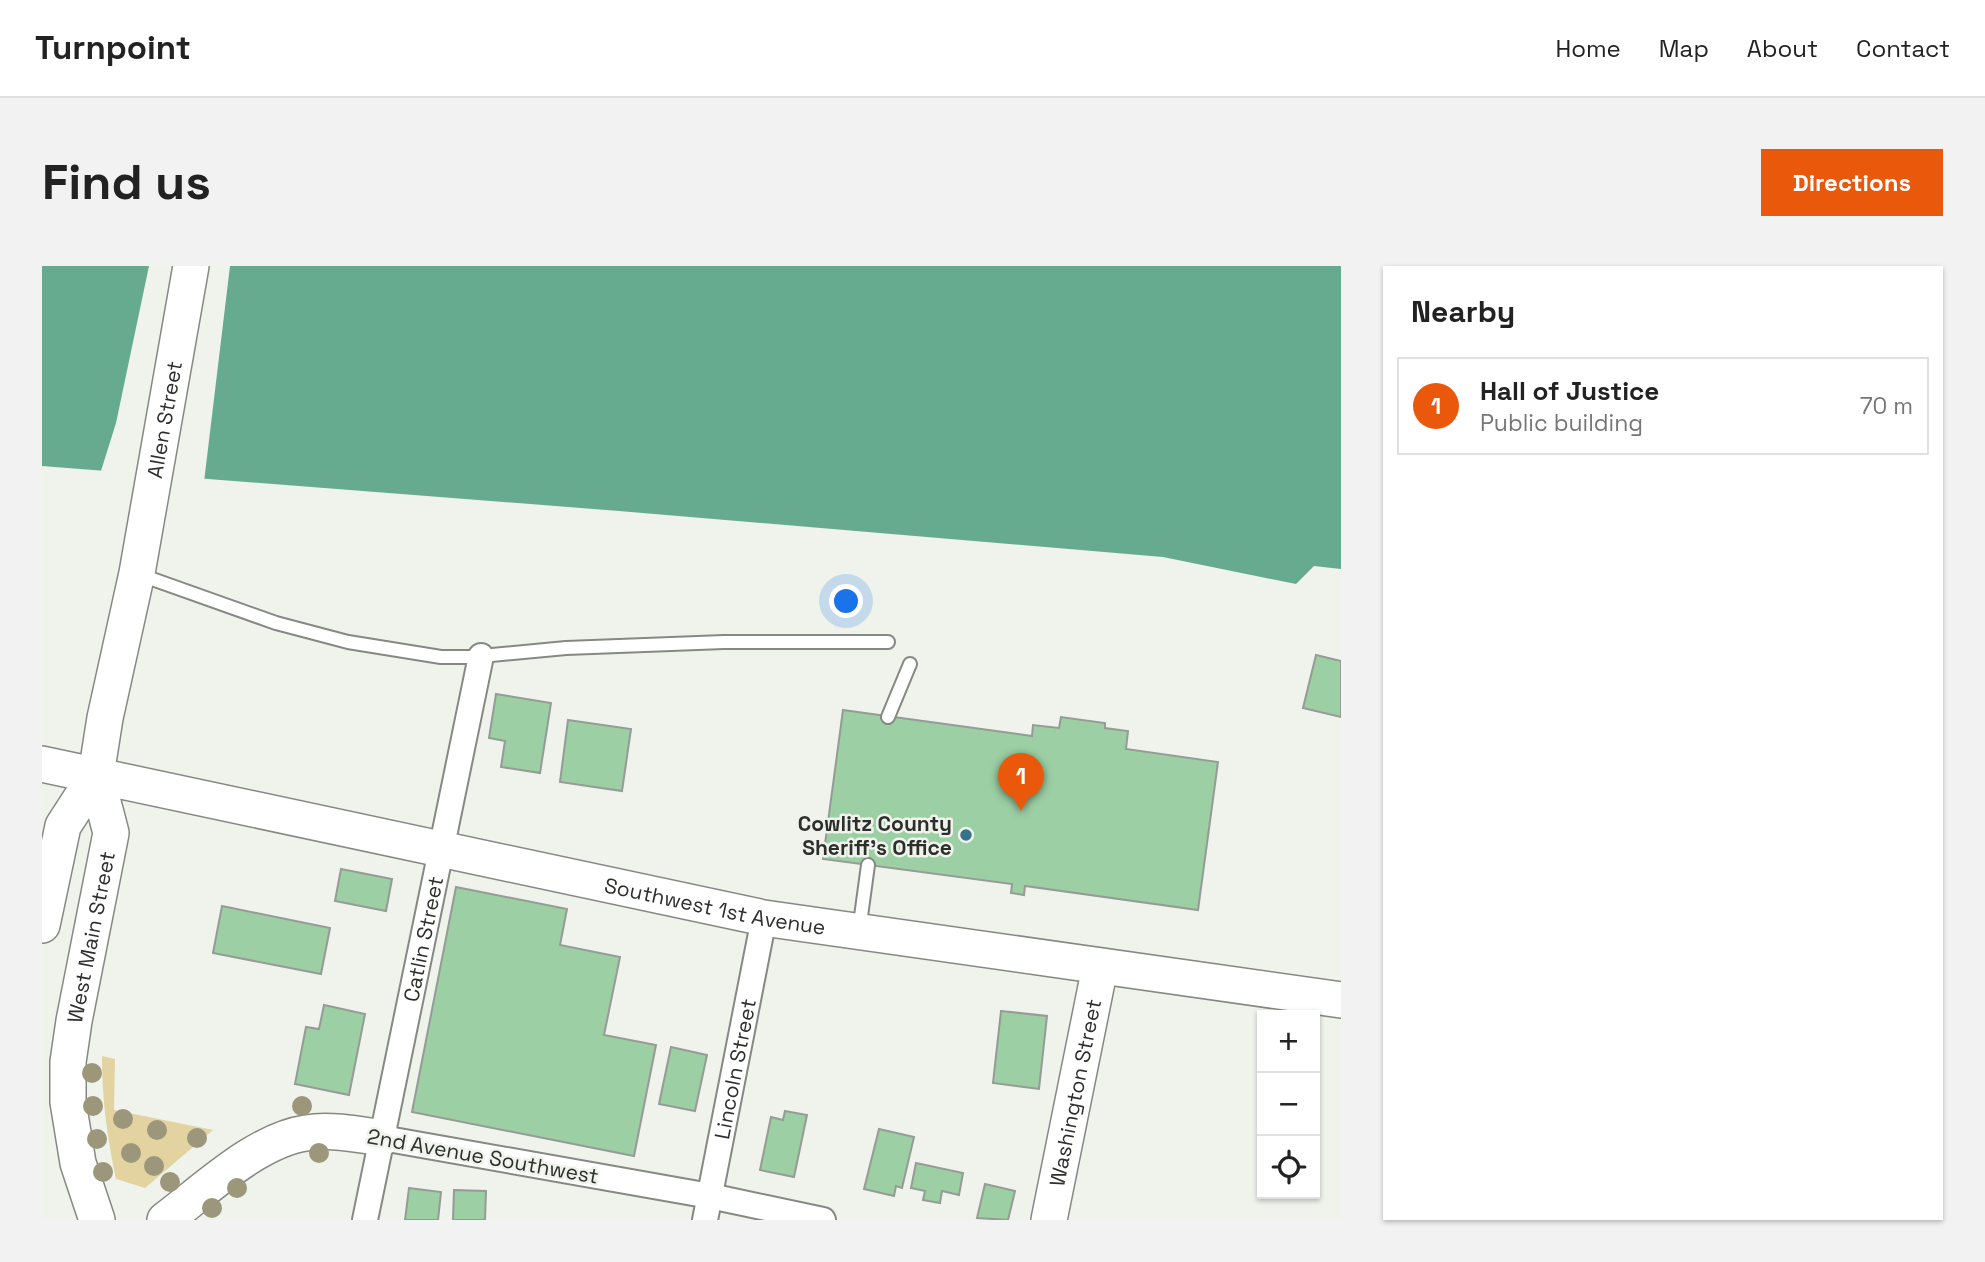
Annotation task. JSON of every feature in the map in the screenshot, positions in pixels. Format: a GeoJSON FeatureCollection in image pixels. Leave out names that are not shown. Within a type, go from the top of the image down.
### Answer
{"type":"FeatureCollection","features":[{"type":"Feature","properties":{"kind":"main road","name":"Allen Street"},"geometry":{"type":"LineString","coordinates":[[139,559],[191,266]]}},
{"type":"Feature","properties":{"kind":"main road","name":"West Main Street"},"geometry":{"type":"LineString","coordinates":[[97,1220],[78,1163],[68,1102],[68,1062],[111,833],[96,775],[105,718],[139,559]]}},
{"type":"Feature","properties":{"kind":"main road","name":"Southwest 1st Avenue"},"geometry":{"type":"LineString","coordinates":[[42,765],[764,918],[1341,1000]]}},
{"type":"Feature","properties":{"kind":"main road"},"geometry":{"type":"LineString","coordinates":[[42,925],[63,826],[96,775]]}},
{"type":"Feature","properties":{"kind":"main road","name":"Washington Street"},"geometry":{"type":"LineString","coordinates":[[1049,1220],[1100,967]]}},
{"type":"Feature","properties":{"kind":"main road","name":"2nd Avenue Southwest"},"geometry":{"type":"LineString","coordinates":[[165,1220],[255,1152],[278,1139],[308,1132],[382,1138]]}},
{"type":"Feature","properties":{"kind":"street","name":"Catlin Street"},"geometry":{"type":"LineString","coordinates":[[365,1220],[481,656]]}},
{"type":"Feature","properties":{"kind":"street","name":"Lincoln Street"},"geometry":{"type":"LineString","coordinates":[[707,1208],[764,918]]}},
{"type":"Feature","properties":{"kind":"street","name":"2nd Avenue Southwest"},"geometry":{"type":"LineString","coordinates":[[382,1138],[707,1208],[823,1220]]}},
{"type":"Feature","properties":{"kind":"lane"},"geometry":{"type":"LineString","coordinates":[[139,559],[276,623],[348,642],[441,657],[566,648],[724,642],[888,642]]}},
{"type":"Feature","properties":{"kind":"lane"},"geometry":{"type":"LineString","coordinates":[[888,717],[910,664]]}},
{"type":"Feature","properties":{"kind":"lane"},"geometry":{"type":"LineString","coordinates":[[858,931],[868,865]]}},
{"type":"Feature","properties":{"kind":"shaded area"},"geometry":{"type":"Polygon","coordinates":[[[42,266],[1341,266],[1341,569],[1314,566],[1296,584],[1163,557],[42,466],[42,266]]]}},
{"type":"Feature","properties":{"kind":"shaded area"},"geometry":{"type":"Polygon","coordinates":[[[102,1056],[115,1059],[114,1110],[213,1130],[145,1188],[116,1179],[106,1118],[102,1056]]]}},
{"type":"Feature","properties":{"kind":"pier"},"geometry":{"type":"Polygon","coordinates":[[[149,266],[230,266],[204,482],[100,474],[116,423],[149,266]]]}},
{"type":"Feature","properties":{"kind":"building"},"geometry":{"type":"Polygon","coordinates":[[[1316,655],[1341,661],[1341,717],[1303,708],[1316,655]]]}},
{"type":"Feature","properties":{"kind":"building"},"geometry":{"type":"Polygon","coordinates":[[[496,694],[551,703],[540,773],[501,767],[505,741],[489,738],[496,694]]]}},
{"type":"Feature","properties":{"kind":"building"},"geometry":{"type":"Polygon","coordinates":[[[843,710],[1032,736],[1033,725],[1059,728],[1061,717],[1105,723],[1105,728],[1128,731],[1126,749],[1218,762],[1198,910],[1025,886],[1024,895],[1011,893],[1012,884],[823,859],[843,710]]]}},
{"type":"Feature","properties":{"kind":"building"},"geometry":{"type":"Polygon","coordinates":[[[568,720],[631,729],[622,791],[560,782],[568,720]]]}},
{"type":"Feature","properties":{"kind":"building"},"geometry":{"type":"Polygon","coordinates":[[[341,869],[392,879],[386,911],[335,901],[341,869]]]}},
{"type":"Feature","properties":{"kind":"building"},"geometry":{"type":"Polygon","coordinates":[[[456,887],[567,909],[560,945],[620,957],[604,1035],[656,1045],[634,1156],[412,1112],[456,887]]]}},
{"type":"Feature","properties":{"kind":"building"},"geometry":{"type":"Polygon","coordinates":[[[222,906],[330,928],[321,974],[213,953],[222,906]]]}},
{"type":"Feature","properties":{"kind":"building"},"geometry":{"type":"Polygon","coordinates":[[[324,1005],[365,1014],[349,1095],[295,1084],[306,1027],[319,1029],[324,1005]]]}},
{"type":"Feature","properties":{"kind":"building"},"geometry":{"type":"Polygon","coordinates":[[[1001,1011],[1047,1016],[1039,1089],[993,1083],[1001,1011]]]}},
{"type":"Feature","properties":{"kind":"building"},"geometry":{"type":"Polygon","coordinates":[[[671,1047],[707,1055],[695,1111],[659,1104],[671,1047]]]}},
{"type":"Feature","properties":{"kind":"building"},"geometry":{"type":"Polygon","coordinates":[[[785,1111],[807,1115],[794,1177],[760,1170],[771,1117],[783,1120],[785,1111]]]}},
{"type":"Feature","properties":{"kind":"building"},"geometry":{"type":"Polygon","coordinates":[[[879,1129],[914,1137],[902,1188],[896,1186],[894,1196],[864,1189],[879,1129]]]}},
{"type":"Feature","properties":{"kind":"building"},"geometry":{"type":"Polygon","coordinates":[[[916,1163],[963,1173],[959,1195],[942,1191],[940,1203],[923,1200],[925,1191],[911,1188],[916,1163]]]}},
{"type":"Feature","properties":{"kind":"building"},"geometry":{"type":"Polygon","coordinates":[[[985,1184],[1015,1191],[1008,1220],[977,1218],[985,1184]]]}},
{"type":"Feature","properties":{"kind":"building"},"geometry":{"type":"Polygon","coordinates":[[[409,1188],[441,1192],[438,1220],[405,1220],[409,1188]]]}},
{"type":"Feature","properties":{"kind":"building"},"geometry":{"type":"Polygon","coordinates":[[[454,1190],[486,1191],[485,1220],[453,1220],[454,1190]]]}},
{"type":"Feature","properties":{"kind":"place","name":"Hall of Justice"},"geometry":{"type":"Point","coordinates":[1021,811]}},
{"type":"Feature","properties":{"kind":"place","name":"Cowlitz County Sheriff’s Office"},"geometry":{"type":"Point","coordinates":[966,835]}}]}
